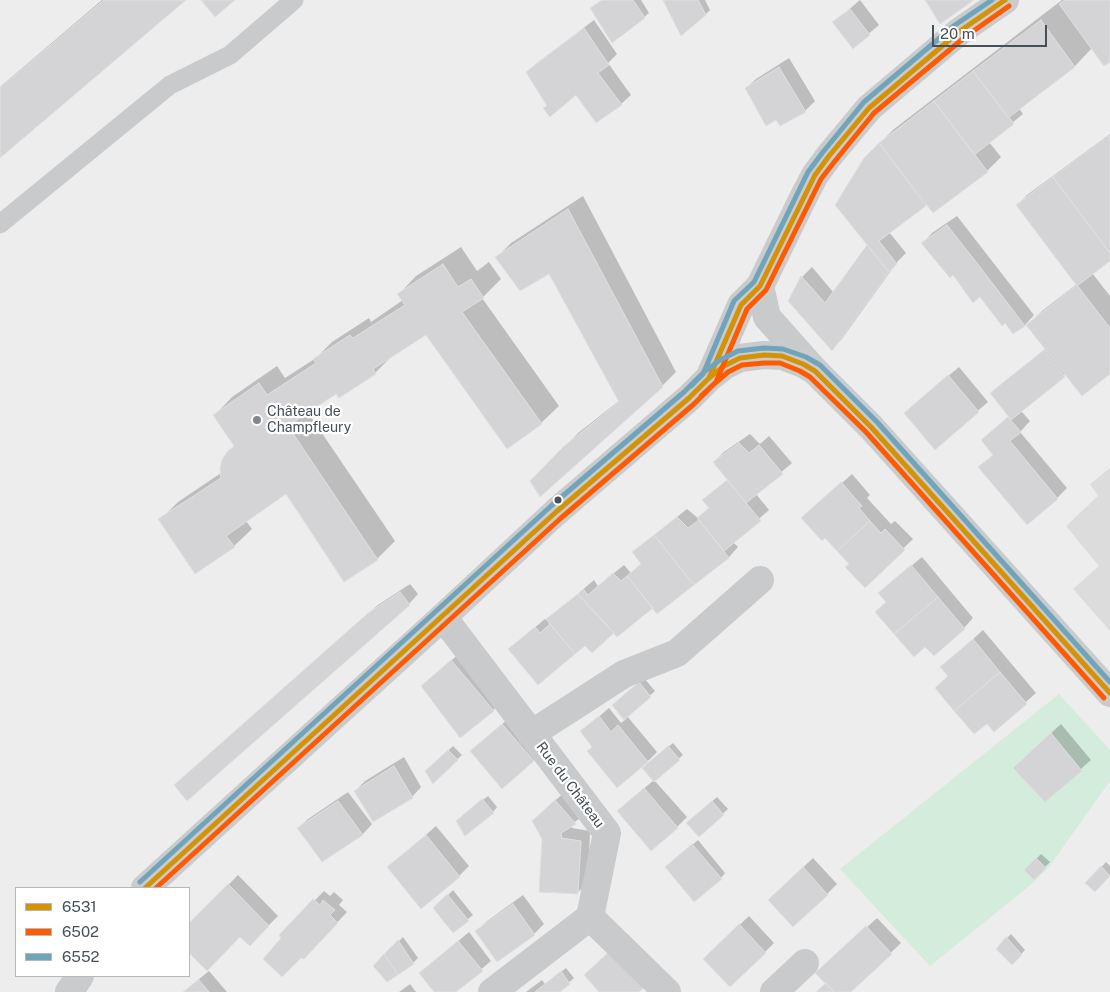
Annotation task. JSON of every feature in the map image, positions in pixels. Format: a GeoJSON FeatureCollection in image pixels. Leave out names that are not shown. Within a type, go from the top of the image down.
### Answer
{"type":"FeatureCollection","features":[{"type":"Feature","properties":{"kind":"street"},"geometry":{"type":"LineString","coordinates":[[709,378],[741,305],[760,286],[816,175],[849,130],[870,108],[960,31],[1005,0]]}},
{"type":"Feature","properties":{"kind":"street"},"geometry":{"type":"LineString","coordinates":[[760,286],[767,317],[815,371],[871,427],[1110,693]]}},
{"type":"Feature","properties":{"kind":"street"},"geometry":{"type":"LineString","coordinates":[[146,887],[556,512],[724,366],[740,358],[764,355],[782,356],[815,371]]}},
{"type":"Feature","properties":{"kind":"street"},"geometry":{"type":"LineString","coordinates":[[531,734],[624,674],[677,653],[760,580]]}},
{"type":"Feature","properties":{"kind":"street","name":"Rue du Château"},"geometry":{"type":"LineString","coordinates":[[443,617],[607,833],[590,917]]}},
{"type":"Feature","properties":{"kind":"street"},"geometry":{"type":"LineString","coordinates":[[492,992],[590,917],[667,992]]}},
{"type":"Feature","properties":{"kind":"street"},"geometry":{"type":"LineString","coordinates":[[774,992],[805,963]]}},
{"type":"Feature","properties":{"kind":"street"},"geometry":{"type":"LineString","coordinates":[[69,992],[79,977]]}},
{"type":"Feature","properties":{"kind":"lane"},"geometry":{"type":"LineString","coordinates":[[0,224],[170,85],[230,55],[294,0]]}},
{"type":"Feature","properties":{"kind":"shaded area"},"geometry":{"type":"Polygon","coordinates":[[[1110,468],[1110,631],[1073,589],[1099,566],[1066,526],[1098,496],[1090,484],[1110,468]]]}},
{"type":"Feature","properties":{"kind":"green space"},"geometry":{"type":"Polygon","coordinates":[[[1059,694],[1110,750],[1110,781],[1049,867],[1033,883],[930,966],[840,869],[1059,694]]]}},
{"type":"Feature","properties":{"kind":"building"},"geometry":{"type":"Polygon","coordinates":[[[104,0],[186,0],[0,158],[0,88],[104,0]]]}},
{"type":"Feature","properties":{"kind":"building"},"geometry":{"type":"Polygon","coordinates":[[[201,0],[235,0],[215,17],[201,0]]]}},
{"type":"Feature","properties":{"kind":"building"},"geometry":{"type":"Polygon","coordinates":[[[602,0],[633,0],[645,18],[612,43],[590,8],[602,0]]]}},
{"type":"Feature","properties":{"kind":"building"},"geometry":{"type":"Polygon","coordinates":[[[663,0],[698,0],[706,15],[681,36],[663,0]]]}},
{"type":"Feature","properties":{"kind":"building"},"geometry":{"type":"Polygon","coordinates":[[[925,0],[974,0],[940,24],[925,0]]]}},
{"type":"Feature","properties":{"kind":"building"},"geometry":{"type":"Polygon","coordinates":[[[1065,0],[1110,0],[1110,62],[1104,66],[1059,4],[1065,0]]]}},
{"type":"Feature","properties":{"kind":"building"},"geometry":{"type":"Polygon","coordinates":[[[850,9],[870,35],[853,49],[832,22],[850,9]]]}},
{"type":"Feature","properties":{"kind":"building"},"geometry":{"type":"Polygon","coordinates":[[[1041,20],[1075,67],[1008,118],[973,71],[1041,20]]]}},
{"type":"Feature","properties":{"kind":"building"},"geometry":{"type":"Polygon","coordinates":[[[584,28],[609,65],[598,73],[622,105],[596,123],[576,95],[550,117],[543,108],[547,106],[526,72],[584,28]]]}},
{"type":"Feature","properties":{"kind":"building"},"geometry":{"type":"Polygon","coordinates":[[[779,67],[806,112],[780,126],[776,120],[766,126],[745,88],[779,67]]]}},
{"type":"Feature","properties":{"kind":"building"},"geometry":{"type":"Polygon","coordinates":[[[973,71],[1014,124],[974,155],[934,101],[973,71]]]}},
{"type":"Feature","properties":{"kind":"building"},"geometry":{"type":"Polygon","coordinates":[[[934,101],[988,172],[933,213],[879,143],[934,101]]]}},
{"type":"Feature","properties":{"kind":"building"},"geometry":{"type":"Polygon","coordinates":[[[1110,135],[1110,253],[1053,177],[1110,135]]]}},
{"type":"Feature","properties":{"kind":"building"},"geometry":{"type":"Polygon","coordinates":[[[879,143],[926,206],[879,241],[897,264],[889,272],[835,205],[864,158],[879,143]]]}},
{"type":"Feature","properties":{"kind":"building"},"geometry":{"type":"Polygon","coordinates":[[[1053,177],[1110,253],[1110,261],[1077,286],[1016,205],[1053,177]]]}},
{"type":"Feature","properties":{"kind":"building"},"geometry":{"type":"Polygon","coordinates":[[[568,209],[663,387],[540,497],[530,481],[563,447],[619,402],[549,274],[520,291],[495,257],[568,209]]]}},
{"type":"Feature","properties":{"kind":"building"},"geometry":{"type":"Polygon","coordinates":[[[947,225],[1025,326],[1013,334],[1005,323],[1002,326],[980,297],[973,303],[953,275],[950,278],[921,243],[947,225]]]}},
{"type":"Feature","properties":{"kind":"building"},"geometry":{"type":"Polygon","coordinates":[[[867,245],[889,272],[832,351],[788,301],[801,276],[825,303],[867,245]]]}},
{"type":"Feature","properties":{"kind":"building","name":"Château de Champfleury"},"geometry":{"type":"Polygon","coordinates":[[[443,264],[458,287],[471,279],[484,298],[462,312],[542,424],[507,449],[426,335],[373,369],[376,374],[339,398],[336,394],[288,426],[378,560],[344,582],[286,494],[226,536],[235,547],[195,574],[158,519],[221,478],[222,460],[234,446],[213,415],[259,383],[267,395],[316,363],[313,359],[350,335],[353,338],[405,305],[397,294],[443,264]]]}},
{"type":"Feature","properties":{"kind":"building"},"geometry":{"type":"Polygon","coordinates":[[[1077,285],[1110,328],[1110,374],[1082,396],[1026,325],[1077,285]]]}},
{"type":"Feature","properties":{"kind":"building"},"geometry":{"type":"Polygon","coordinates":[[[1044,350],[1065,377],[1011,420],[990,393],[1044,350]]]}},
{"type":"Feature","properties":{"kind":"building"},"geometry":{"type":"Polygon","coordinates":[[[948,375],[979,412],[935,450],[904,413],[948,375]]]}},
{"type":"Feature","properties":{"kind":"building"},"geometry":{"type":"Polygon","coordinates":[[[1008,417],[1021,432],[1010,441],[1058,499],[1027,525],[978,467],[993,455],[981,440],[1008,417]]]}},
{"type":"Feature","properties":{"kind":"building"},"geometry":{"type":"Polygon","coordinates":[[[739,443],[749,453],[759,445],[783,474],[746,503],[713,462],[739,443]]]}},
{"type":"Feature","properties":{"kind":"building"},"geometry":{"type":"Polygon","coordinates":[[[727,480],[761,521],[724,551],[697,518],[709,508],[702,500],[727,480]]]}},
{"type":"Feature","properties":{"kind":"building"},"geometry":{"type":"Polygon","coordinates":[[[841,482],[862,506],[859,508],[870,521],[837,551],[825,538],[822,541],[801,518],[841,482]]]}},
{"type":"Feature","properties":{"kind":"building"},"geometry":{"type":"Polygon","coordinates":[[[677,517],[688,528],[699,520],[729,558],[694,585],[654,535],[677,517]]]}},
{"type":"Feature","properties":{"kind":"building"},"geometry":{"type":"Polygon","coordinates":[[[870,521],[881,533],[885,529],[905,550],[865,588],[845,567],[849,564],[837,551],[870,521]]]}},
{"type":"Feature","properties":{"kind":"building"},"geometry":{"type":"Polygon","coordinates":[[[654,535],[694,585],[657,614],[627,576],[641,564],[632,552],[654,535]]]}},
{"type":"Feature","properties":{"kind":"building"},"geometry":{"type":"Polygon","coordinates":[[[911,565],[938,597],[894,634],[875,612],[886,602],[878,593],[911,565]]]}},
{"type":"Feature","properties":{"kind":"building"},"geometry":{"type":"Polygon","coordinates":[[[613,573],[621,581],[627,576],[653,608],[617,637],[578,594],[583,589],[588,595],[613,573]]]}},
{"type":"Feature","properties":{"kind":"building"},"geometry":{"type":"Polygon","coordinates":[[[400,592],[410,605],[187,801],[174,785],[367,614],[400,592]]]}},
{"type":"Feature","properties":{"kind":"building"},"geometry":{"type":"Polygon","coordinates":[[[578,594],[614,633],[592,653],[585,646],[575,654],[546,619],[578,594]]]}},
{"type":"Feature","properties":{"kind":"building"},"geometry":{"type":"Polygon","coordinates":[[[938,597],[965,629],[934,656],[925,647],[914,657],[894,634],[938,597]]]}},
{"type":"Feature","properties":{"kind":"building"},"geometry":{"type":"Polygon","coordinates":[[[550,624],[575,654],[538,685],[508,649],[535,627],[540,633],[550,624]]]}},
{"type":"Feature","properties":{"kind":"building"},"geometry":{"type":"Polygon","coordinates":[[[973,639],[1000,672],[954,711],[935,688],[948,676],[940,667],[973,639]]]}},
{"type":"Feature","properties":{"kind":"building"},"geometry":{"type":"Polygon","coordinates":[[[451,660],[494,711],[460,738],[421,686],[451,660]]]}},
{"type":"Feature","properties":{"kind":"building"},"geometry":{"type":"Polygon","coordinates":[[[1000,672],[1027,704],[994,732],[987,724],[974,734],[954,711],[1000,672]]]}},
{"type":"Feature","properties":{"kind":"building"},"geometry":{"type":"Polygon","coordinates":[[[639,682],[651,697],[624,720],[612,705],[639,682]]]}},
{"type":"Feature","properties":{"kind":"building"},"geometry":{"type":"Polygon","coordinates":[[[599,716],[611,732],[618,725],[648,762],[617,788],[587,751],[592,747],[580,731],[599,716]]]}},
{"type":"Feature","properties":{"kind":"building"},"geometry":{"type":"Polygon","coordinates":[[[502,724],[534,761],[502,789],[470,751],[502,724]]]}},
{"type":"Feature","properties":{"kind":"building"},"geometry":{"type":"Polygon","coordinates":[[[1051,733],[1082,771],[1045,802],[1013,768],[1051,733]]]}},
{"type":"Feature","properties":{"kind":"building"},"geometry":{"type":"Polygon","coordinates":[[[668,746],[680,760],[654,782],[642,768],[668,746]]]}},
{"type":"Feature","properties":{"kind":"building"},"geometry":{"type":"Polygon","coordinates":[[[448,750],[458,760],[433,784],[425,771],[448,750]]]}},
{"type":"Feature","properties":{"kind":"building"},"geometry":{"type":"Polygon","coordinates":[[[394,766],[413,798],[373,822],[354,791],[394,766]]]}},
{"type":"Feature","properties":{"kind":"building"},"geometry":{"type":"Polygon","coordinates":[[[644,788],[678,828],[651,851],[617,811],[644,788]]]}},
{"type":"Feature","properties":{"kind":"building"},"geometry":{"type":"Polygon","coordinates":[[[482,799],[494,813],[465,836],[456,821],[482,799]]]}},
{"type":"Feature","properties":{"kind":"building"},"geometry":{"type":"Polygon","coordinates":[[[555,800],[576,824],[561,833],[562,838],[581,841],[578,894],[539,892],[542,839],[532,821],[555,800]]]}},
{"type":"Feature","properties":{"kind":"building"},"geometry":{"type":"Polygon","coordinates":[[[338,801],[363,835],[322,862],[297,828],[338,801]]]}},
{"type":"Feature","properties":{"kind":"building"},"geometry":{"type":"Polygon","coordinates":[[[712,801],[724,815],[699,837],[686,823],[712,801]]]}},
{"type":"Feature","properties":{"kind":"building"},"geometry":{"type":"Polygon","coordinates":[[[426,835],[460,877],[421,909],[387,867],[426,835]]]}},
{"type":"Feature","properties":{"kind":"building"},"geometry":{"type":"Polygon","coordinates":[[[692,844],[722,879],[694,902],[665,867],[692,844]]]}},
{"type":"Feature","properties":{"kind":"building"},"geometry":{"type":"Polygon","coordinates":[[[1036,858],[1046,868],[1034,880],[1024,870],[1036,858]]]}},
{"type":"Feature","properties":{"kind":"building"},"geometry":{"type":"Polygon","coordinates":[[[1101,866],[1110,876],[1095,892],[1085,883],[1101,866]]]}},
{"type":"Feature","properties":{"kind":"building"},"geometry":{"type":"Polygon","coordinates":[[[803,867],[828,895],[793,927],[768,900],[803,867]]]}},
{"type":"Feature","properties":{"kind":"building"},"geometry":{"type":"Polygon","coordinates":[[[228,884],[269,926],[250,946],[240,937],[207,971],[190,954],[190,922],[228,884]]]}},
{"type":"Feature","properties":{"kind":"building"},"geometry":{"type":"Polygon","coordinates":[[[447,894],[469,921],[453,933],[433,908],[447,894]]]}},
{"type":"Feature","properties":{"kind":"building"},"geometry":{"type":"Polygon","coordinates":[[[313,899],[320,905],[323,900],[335,910],[330,915],[338,923],[304,959],[301,958],[282,977],[263,959],[281,938],[279,935],[313,899]]]}},
{"type":"Feature","properties":{"kind":"building"},"geometry":{"type":"Polygon","coordinates":[[[513,904],[535,935],[497,962],[475,931],[513,904]]]}},
{"type":"Feature","properties":{"kind":"building"},"geometry":{"type":"Polygon","coordinates":[[[739,924],[766,953],[730,987],[703,959],[739,924]]]}},
{"type":"Feature","properties":{"kind":"building"},"geometry":{"type":"Polygon","coordinates":[[[866,926],[892,954],[851,992],[834,992],[815,973],[866,926]]]}},
{"type":"Feature","properties":{"kind":"building"},"geometry":{"type":"Polygon","coordinates":[[[1006,937],[1022,955],[1012,965],[996,949],[1006,937]]]}},
{"type":"Feature","properties":{"kind":"building"},"geometry":{"type":"Polygon","coordinates":[[[398,940],[414,964],[398,975],[384,954],[398,940]]]}},
{"type":"Feature","properties":{"kind":"building"},"geometry":{"type":"Polygon","coordinates":[[[458,941],[483,971],[456,992],[434,992],[419,973],[458,941]]]}},
{"type":"Feature","properties":{"kind":"building"},"geometry":{"type":"Polygon","coordinates":[[[612,949],[646,986],[639,992],[599,992],[584,975],[612,949]]]}},
{"type":"Feature","properties":{"kind":"building"},"geometry":{"type":"Polygon","coordinates":[[[384,954],[398,975],[387,982],[373,966],[384,954]]]}},
{"type":"Feature","properties":{"kind":"building"},"geometry":{"type":"Polygon","coordinates":[[[561,971],[570,984],[560,992],[535,992],[561,971]]]}},
{"type":"Feature","properties":{"kind":"building"},"geometry":{"type":"Polygon","coordinates":[[[199,980],[209,992],[183,992],[199,980]]]}},
{"type":"Feature","properties":{"kind":"building"},"geometry":{"type":"Polygon","coordinates":[[[826,983],[834,992],[816,992],[826,983]]]}},
{"type":"Feature","properties":{"kind":"transit line","name":"6552"},"geometry":{"type":"LineString","coordinates":[[691,386],[703,374],[734,301],[754,282],[808,172],[823,152],[864,102],[955,25],[992,0]]}},
{"type":"Feature","properties":{"kind":"transit line","name":"6531"},"geometry":{"type":"LineString","coordinates":[[696,391],[709,378],[741,305],[760,286],[815,175],[829,156],[869,108],[960,31],[1005,0]]}},
{"type":"Feature","properties":{"kind":"transit line","name":"6502"},"geometry":{"type":"LineString","coordinates":[[701,396],[716,382],[747,309],[766,290],[821,179],[835,161],[874,113],[965,37],[1009,6]]}},
{"type":"Feature","properties":{"kind":"transit line","name":"6552"},"geometry":{"type":"LineString","coordinates":[[140,882],[551,506],[684,392],[704,372],[720,360],[738,351],[764,348],[783,349],[806,357],[820,365],[877,422],[1110,682]]}},
{"type":"Feature","properties":{"kind":"transit line","name":"6531"},"geometry":{"type":"LineString","coordinates":[[146,887],[556,512],[689,398],[709,378],[724,366],[740,358],[764,355],[782,356],[815,371],[871,427],[1110,693]]}},
{"type":"Feature","properties":{"kind":"transit line","name":"6502"},"geometry":{"type":"LineString","coordinates":[[157,887],[561,518],[694,404],[728,372],[742,365],[780,363],[810,377],[866,432],[1104,698]]}},
{"type":"Feature","properties":{"kind":"place","name":"Château de Champfleury"},"geometry":{"type":"Point","coordinates":[257,420]}}]}
